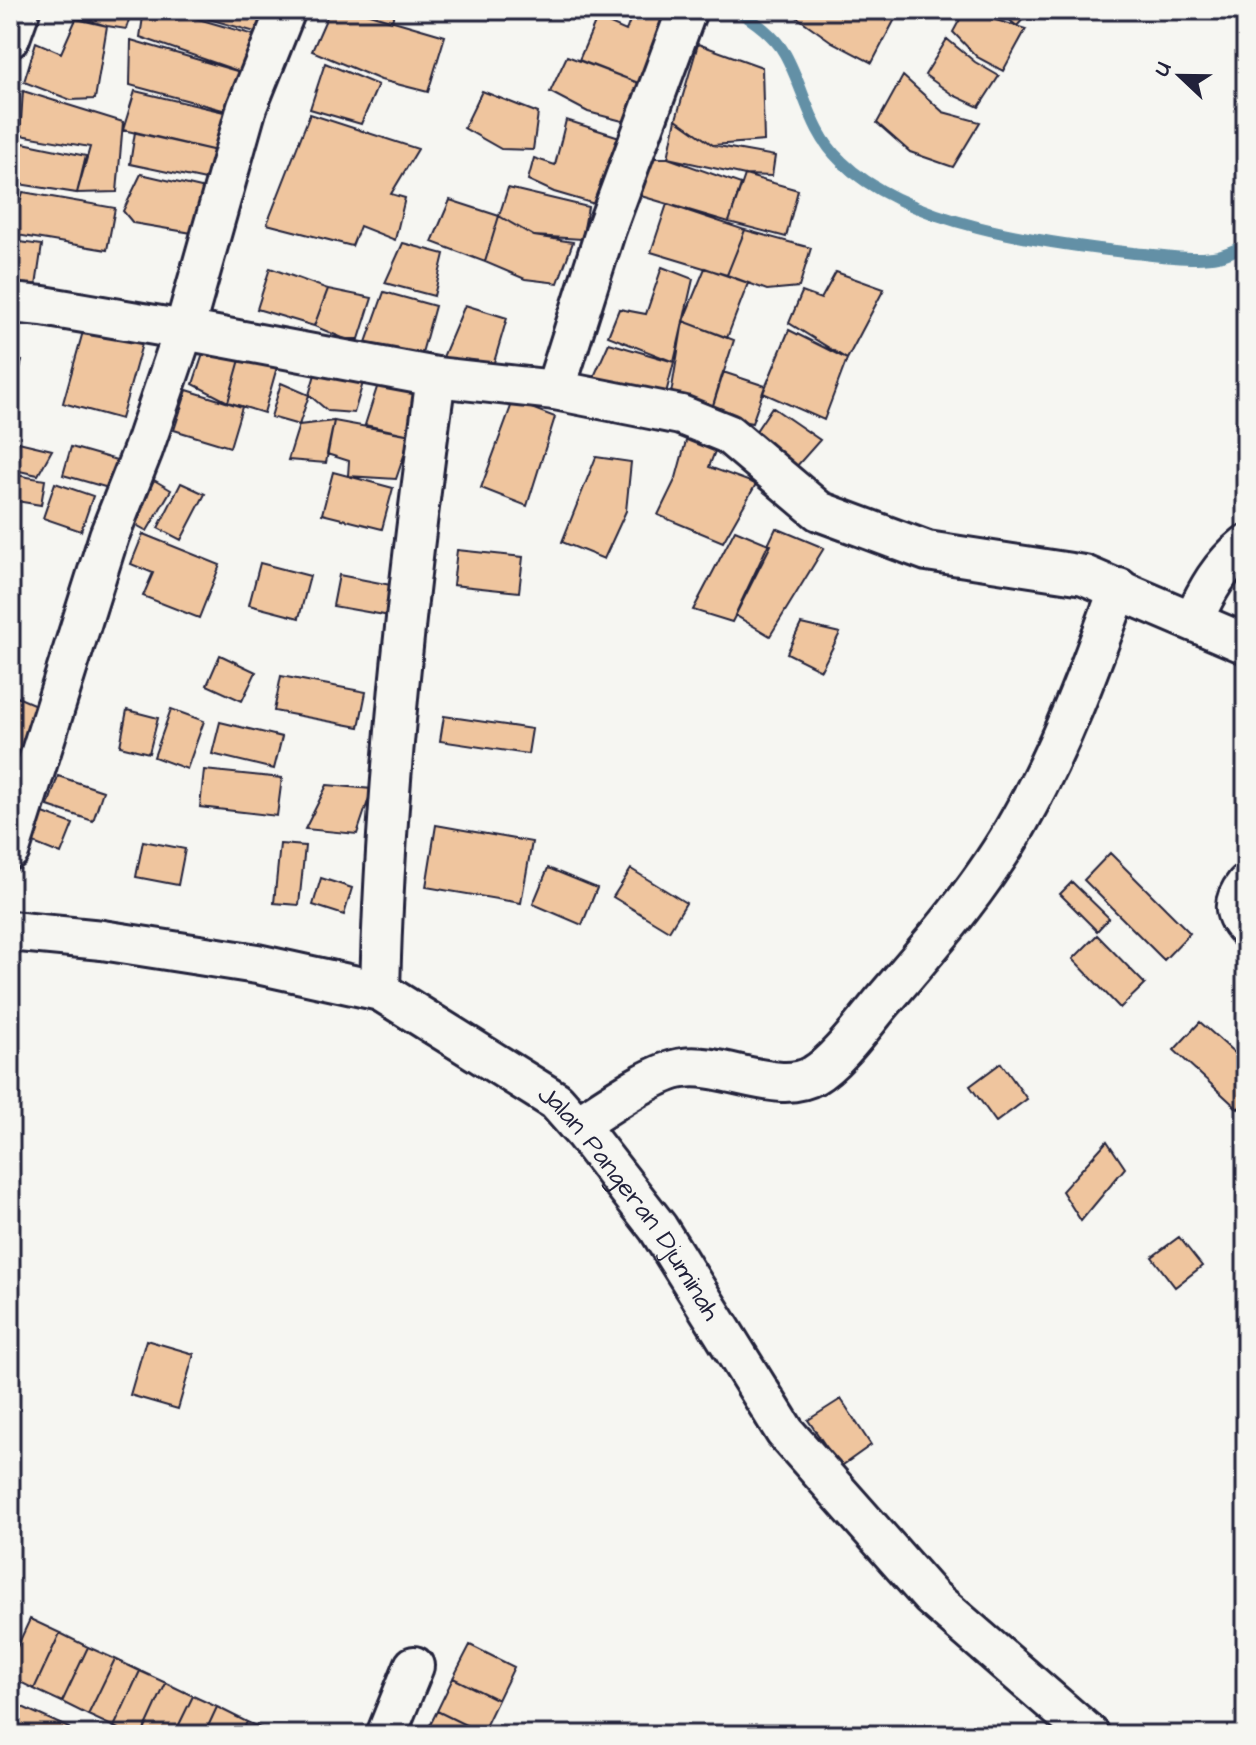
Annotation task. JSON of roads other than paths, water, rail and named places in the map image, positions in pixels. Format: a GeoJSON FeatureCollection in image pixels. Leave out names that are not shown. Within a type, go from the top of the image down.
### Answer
{"type":"FeatureCollection","features":[{"type":"Feature","properties":{"kind":"street"},"geometry":{"type":"LineString","coordinates":[[10,38],[20,10]]}},
{"type":"Feature","properties":{"kind":"street"},"geometry":{"type":"LineString","coordinates":[[10,850],[109,536],[143,450],[184,330],[247,107],[286,10]]}},
{"type":"Feature","properties":{"kind":"street"},"geometry":{"type":"LineString","coordinates":[[555,390],[606,229],[684,14]]}},
{"type":"Feature","properties":{"kind":"street"},"geometry":{"type":"LineString","coordinates":[[10,303],[184,330],[436,377],[555,390],[681,415],[728,434],[819,511],[927,551],[1084,575],[1246,644]]}},
{"type":"Feature","properties":{"kind":"street"},"geometry":{"type":"LineString","coordinates":[[380,991],[382,900],[409,573],[436,377]]}},
{"type":"Feature","properties":{"kind":"street"},"geometry":{"type":"LineString","coordinates":[[1193,620],[1211,582],[1229,559],[1246,545]]}},
{"type":"Feature","properties":{"kind":"street"},"geometry":{"type":"LineString","coordinates":[[577,1125],[665,1073],[682,1068],[702,1067],[769,1081],[798,1081],[814,1076],[837,1054],[918,961],[992,863],[1018,823],[1086,679],[1119,588]]}},
{"type":"Feature","properties":{"kind":"street"},"geometry":{"type":"LineString","coordinates":[[1246,884],[1235,906],[1235,914],[1246,928]]}},
{"type":"Feature","properties":{"kind":"street","name":"Jalan Pangeran Djuminah"},"geometry":{"type":"LineString","coordinates":[[10,931],[102,940],[257,964],[380,991],[556,1101],[658,1228],[785,1432],[931,1597],[1090,1735]]}},
{"type":"Feature","properties":{"kind":"street"},"geometry":{"type":"LineString","coordinates":[[386,1735],[414,1666]]}},
{"type":"Feature","properties":{"kind":"waterway"},"geometry":{"type":"LineString","coordinates":[[736,10],[764,29],[781,47],[815,124],[831,150],[869,183],[902,201],[978,227],[1098,249],[1198,258],[1221,255],[1246,245]]}}]}
